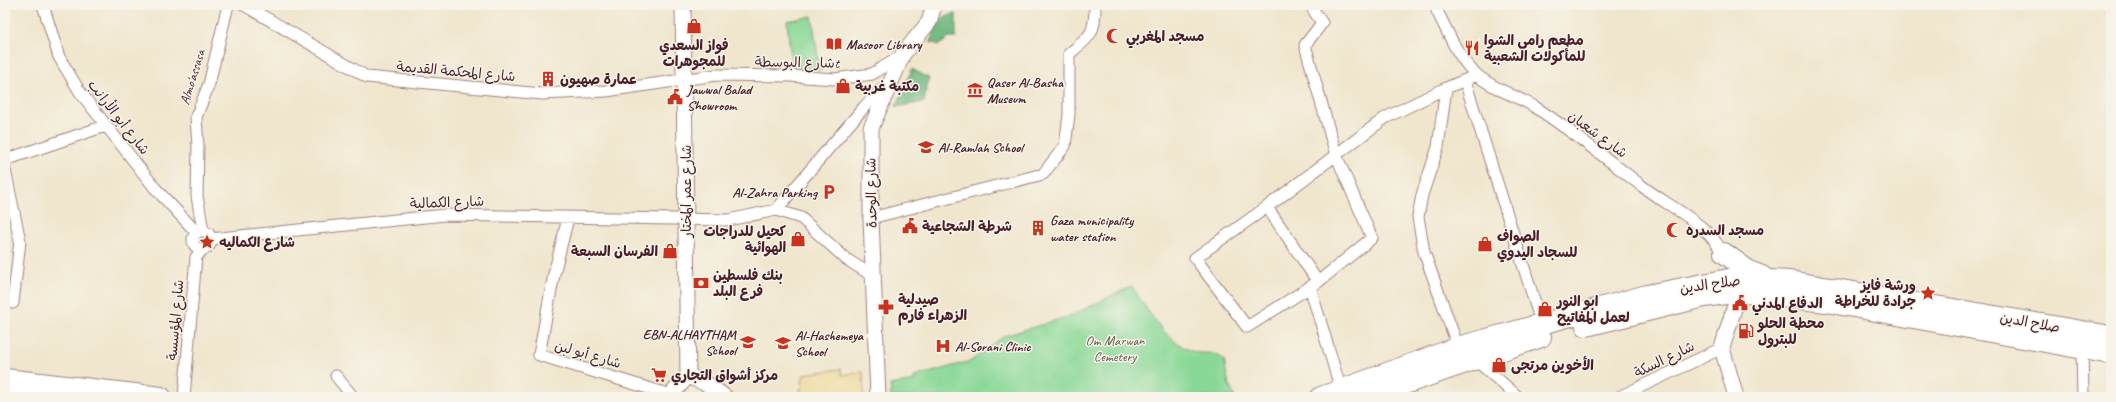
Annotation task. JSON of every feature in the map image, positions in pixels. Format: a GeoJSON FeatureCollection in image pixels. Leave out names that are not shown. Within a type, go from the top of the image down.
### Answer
{"type":"FeatureCollection","features":[{"type":"Feature","properties":{"kind":"highway"},"geometry":{"type":"LineString","coordinates":[[1724,253],[1749,271],[1769,280]]}},
{"type":"Feature","properties":{"kind":"highway","name":"صلاح الدين"},"geometry":{"type":"LineString","coordinates":[[1321,397],[1415,361],[1458,347],[1647,295],[1769,280],[1790,281],[2076,341],[2111,354]]}},
{"type":"Feature","properties":{"kind":"highway","name":"صلاح الدين"},"geometry":{"type":"LineString","coordinates":[[1367,397],[1546,335],[1704,297],[1736,285],[1826,302],[2076,341],[2111,336]]}},
{"type":"Feature","properties":{"kind":"highway"},"geometry":{"type":"LineString","coordinates":[[5,379],[161,397]]}},
{"type":"Feature","properties":{"kind":"highway"},"geometry":{"type":"LineString","coordinates":[[5,394],[27,397]]}},
{"type":"Feature","properties":{"kind":"main road","name":"شارع عمر المختار"},"geometry":{"type":"LineString","coordinates":[[683,5],[688,376]]}},
{"type":"Feature","properties":{"kind":"main road","name":"شارع الوحدة"},"geometry":{"type":"LineString","coordinates":[[878,397],[871,218],[871,128],[903,54],[929,22],[934,5]]}},
{"type":"Feature","properties":{"kind":"main road"},"geometry":{"type":"LineString","coordinates":[[1736,285],[1722,348],[1733,382],[1736,397]]}},
{"type":"Feature","properties":{"kind":"main road"},"geometry":{"type":"LineString","coordinates":[[670,396],[688,376],[707,384],[725,397]]}},
{"type":"Feature","properties":{"kind":"street","name":"شارع أبو الأرانب"},"geometry":{"type":"LineString","coordinates":[[43,5],[58,56],[80,92],[105,126],[155,188],[203,234]]}},
{"type":"Feature","properties":{"kind":"street","name":"Almo'assasa"},"geometry":{"type":"LineString","coordinates":[[203,249],[199,248],[194,243],[194,237],[203,234],[197,196],[198,146],[196,118],[209,84],[228,5]]}},
{"type":"Feature","properties":{"kind":"street","name":"شارع المحكمة القديمة"},"geometry":{"type":"LineString","coordinates":[[244,5],[366,78],[542,94],[606,91],[684,79]]}},
{"type":"Feature","properties":{"kind":"street"},"geometry":{"type":"LineString","coordinates":[[871,218],[1043,174],[1065,146],[1069,115],[1070,54],[1086,40],[1095,27],[1095,5]]}},
{"type":"Feature","properties":{"kind":"street"},"geometry":{"type":"LineString","coordinates":[[1310,5],[1322,23],[1305,45],[1336,155],[1372,238],[1314,284],[1247,327],[1195,258],[1267,207],[1336,155],[1385,118],[1446,88],[1477,75]]}},
{"type":"Feature","properties":{"kind":"street","name":"شارع شعبان"},"geometry":{"type":"LineString","coordinates":[[1436,5],[1437,11],[1459,53],[1477,75],[1534,107],[1615,163],[1642,186],[1704,230],[1720,246],[1736,285]]}},
{"type":"Feature","properties":{"kind":"street","name":"شارع البوسطةt"},"geometry":{"type":"LineString","coordinates":[[684,79],[723,75],[790,76],[835,79],[872,74],[903,54]]}},
{"type":"Feature","properties":{"kind":"street"},"geometry":{"type":"LineString","coordinates":[[873,276],[846,259],[801,218],[776,210],[866,106],[893,78]]}},
{"type":"Feature","properties":{"kind":"street"},"geometry":{"type":"LineString","coordinates":[[1465,81],[1542,325]]}},
{"type":"Feature","properties":{"kind":"street"},"geometry":{"type":"LineString","coordinates":[[1446,88],[1438,147],[1422,196],[1418,217],[1424,252],[1458,347]]}},
{"type":"Feature","properties":{"kind":"street"},"geometry":{"type":"LineString","coordinates":[[5,160],[105,126]]}},
{"type":"Feature","properties":{"kind":"street"},"geometry":{"type":"LineString","coordinates":[[5,170],[20,241],[13,303]]}},
{"type":"Feature","properties":{"kind":"street"},"geometry":{"type":"LineString","coordinates":[[1267,207],[1314,284],[1341,390]]}},
{"type":"Feature","properties":{"kind":"street","name":"شارع الكمالية"},"geometry":{"type":"LineString","coordinates":[[203,234],[446,215],[686,221],[729,220],[776,210]]}},
{"type":"Feature","properties":{"kind":"street","name":"شارع أبو لبن"},"geometry":{"type":"LineString","coordinates":[[568,218],[554,274],[539,355],[670,396]]}},
{"type":"Feature","properties":{"kind":"street","name":"شارع المؤسسة"},"geometry":{"type":"LineString","coordinates":[[184,397],[196,257],[208,246],[203,234]]}},
{"type":"Feature","properties":{"kind":"street"},"geometry":{"type":"LineString","coordinates":[[2076,341],[2083,397]]}},
{"type":"Feature","properties":{"kind":"street","name":"شارع السكة"},"geometry":{"type":"LineString","coordinates":[[1619,397],[1722,348]]}},
{"type":"Feature","properties":{"kind":"street"},"geometry":{"type":"LineString","coordinates":[[1476,360],[1518,397]]}},
{"type":"Feature","properties":{"kind":"street"},"geometry":{"type":"LineString","coordinates":[[336,376],[353,397]]}},
{"type":"Feature","properties":{"kind":"green space"},"geometry":{"type":"Polygon","coordinates":[[[956,14],[956,38],[949,38],[939,45],[930,42],[938,24],[945,17],[956,14]]]}},
{"type":"Feature","properties":{"kind":"green space"},"geometry":{"type":"Polygon","coordinates":[[[812,16],[820,71],[792,68],[787,21],[812,16]]]}},
{"type":"Feature","properties":{"kind":"green space"},"geometry":{"type":"Polygon","coordinates":[[[912,69],[929,78],[924,102],[896,107],[912,69]]]}},
{"type":"Feature","properties":{"kind":"green space","name":"Om Marwan Cemetery"},"geometry":{"type":"Polygon","coordinates":[[[1132,286],[1158,324],[1173,340],[1192,351],[1216,355],[1224,360],[1229,385],[1235,397],[891,397],[890,385],[914,381],[914,377],[971,361],[1004,336],[1070,316],[1132,286]]]}},
{"type":"Feature","properties":{"kind":"sand"},"geometry":{"type":"Polygon","coordinates":[[[841,369],[842,375],[863,372],[864,397],[799,397],[804,374],[841,369]]]}},
{"type":"Feature","properties":{"kind":"place","name":"فواز السعدي للمجوهرات"},"geometry":{"type":"Point","coordinates":[694,26]}},
{"type":"Feature","properties":{"kind":"place","name":"مسجد المغربي"},"geometry":{"type":"Point","coordinates":[1114,36]}},
{"type":"Feature","properties":{"kind":"place","name":"Masoor Library"},"geometry":{"type":"Point","coordinates":[834,44]}},
{"type":"Feature","properties":{"kind":"place","name":"مطعم رامي الشوا للمأكولات الشعبية"},"geometry":{"type":"Point","coordinates":[1472,48]}},
{"type":"Feature","properties":{"kind":"place","name":"عمارة صهيون"},"geometry":{"type":"Point","coordinates":[548,79]}},
{"type":"Feature","properties":{"kind":"place","name":"مكتبة غربية"},"geometry":{"type":"Point","coordinates":[843,86]}},
{"type":"Feature","properties":{"kind":"place","name":"Qaser Al-Basha Museum"},"geometry":{"type":"Point","coordinates":[975,90]}},
{"type":"Feature","properties":{"kind":"place","name":"Jawwal Balad Showroom"},"geometry":{"type":"Point","coordinates":[675,97]}},
{"type":"Feature","properties":{"kind":"place","name":"Al-Ramlah School"},"geometry":{"type":"Point","coordinates":[926,147]}},
{"type":"Feature","properties":{"kind":"place","name":"Al-Zahra Parking"},"geometry":{"type":"Point","coordinates":[829,192]}},
{"type":"Feature","properties":{"kind":"place","name":"شرطة الشجاعية"},"geometry":{"type":"Point","coordinates":[910,226]}},
{"type":"Feature","properties":{"kind":"place","name":"Gaza municipality water station"},"geometry":{"type":"Point","coordinates":[1038,228]}},
{"type":"Feature","properties":{"kind":"place","name":"مسجد السدره"},"geometry":{"type":"Point","coordinates":[1674,230]}},
{"type":"Feature","properties":{"kind":"place","name":"كحيل للدراجات الهوائية"},"geometry":{"type":"Point","coordinates":[798,239]}},
{"type":"Feature","properties":{"kind":"place","name":"شارع الكماليه"},"geometry":{"type":"Point","coordinates":[207,242]}},
{"type":"Feature","properties":{"kind":"place","name":"الصواف للسجاد اليدوي"},"geometry":{"type":"Point","coordinates":[1485,244]}},
{"type":"Feature","properties":{"kind":"place","name":"الفرسان السبعة"},"geometry":{"type":"Point","coordinates":[670,251]}},
{"type":"Feature","properties":{"kind":"place","name":"بنك فلسطين فرع البلد"},"geometry":{"type":"Point","coordinates":[701,283]}},
{"type":"Feature","properties":{"kind":"place","name":"ورشة فايز جرادة للخراطة"},"geometry":{"type":"Point","coordinates":[1928,293]}},
{"type":"Feature","properties":{"kind":"place","name":"الدفاع المدني"},"geometry":{"type":"Point","coordinates":[1740,303]}},
{"type":"Feature","properties":{"kind":"place","name":"صيدلية الزهراء فارم"},"geometry":{"type":"Point","coordinates":[886,307]}},
{"type":"Feature","properties":{"kind":"place","name":"ابو النور لعمل المفاتيح"},"geometry":{"type":"Point","coordinates":[1545,309]}},
{"type":"Feature","properties":{"kind":"place","name":"محطة الحلو للبترول"},"geometry":{"type":"Point","coordinates":[1746,331]}},
{"type":"Feature","properties":{"kind":"place","name":"EBN-ALHAYTHAM School"},"geometry":{"type":"Point","coordinates":[748,342]}},
{"type":"Feature","properties":{"kind":"place","name":"Al-Hashemeya School"},"geometry":{"type":"Point","coordinates":[783,343]}},
{"type":"Feature","properties":{"kind":"place","name":"Al-Sorani Clinic"},"geometry":{"type":"Point","coordinates":[943,346]}},
{"type":"Feature","properties":{"kind":"place","name":"الأخوين مرتجى"},"geometry":{"type":"Point","coordinates":[1499,365]}},
{"type":"Feature","properties":{"kind":"place","name":"مركز أشواق التجاري"},"geometry":{"type":"Point","coordinates":[659,375]}}]}
